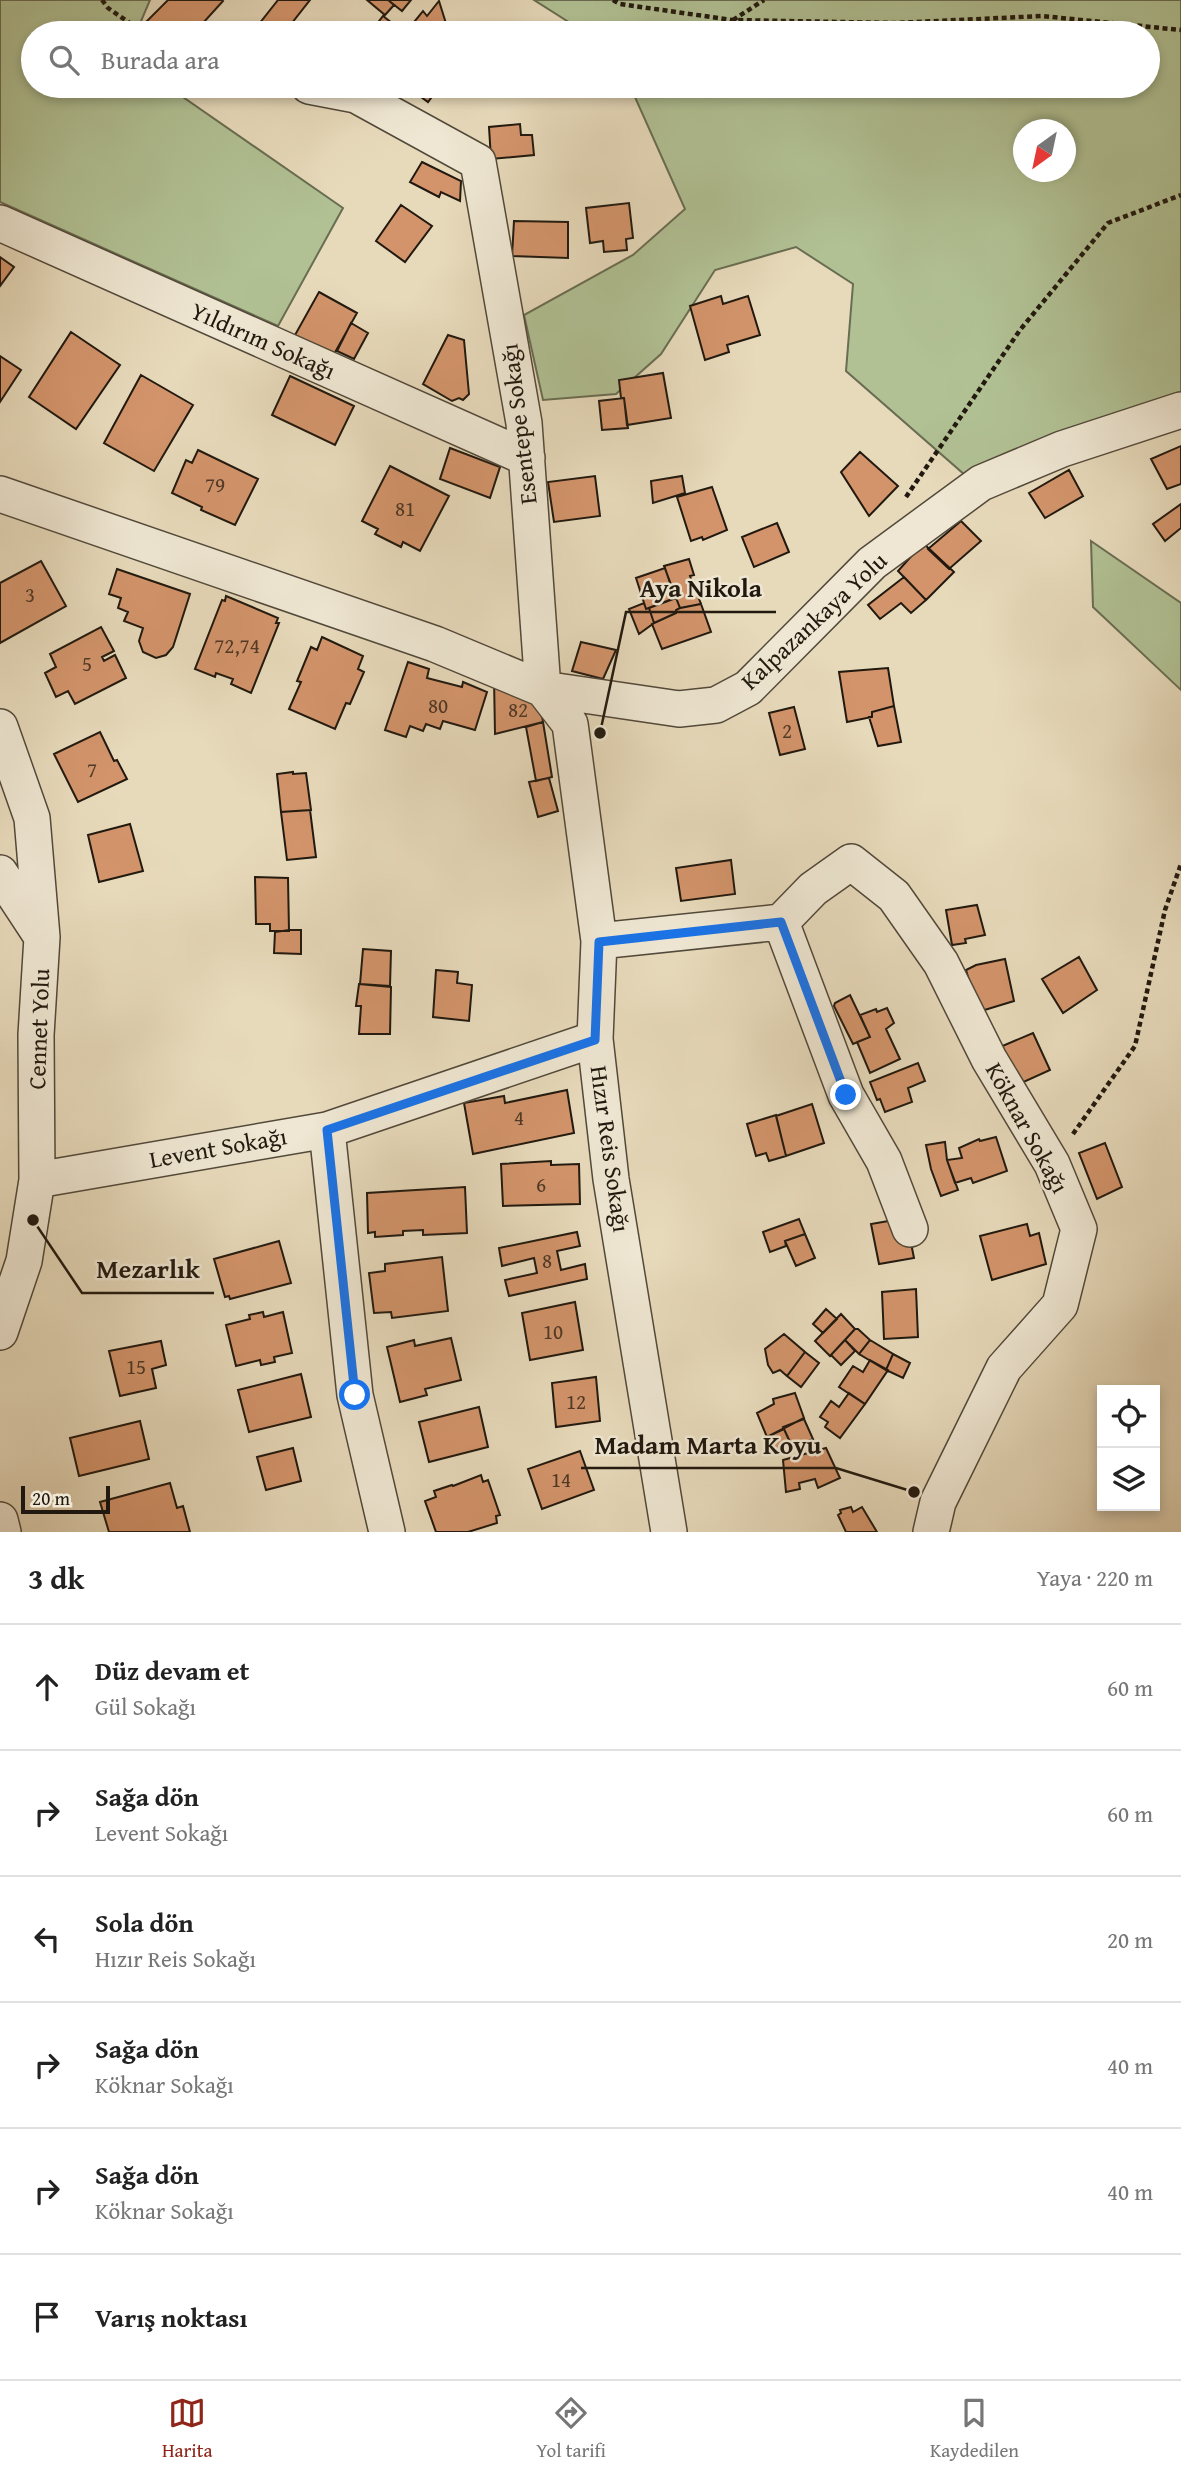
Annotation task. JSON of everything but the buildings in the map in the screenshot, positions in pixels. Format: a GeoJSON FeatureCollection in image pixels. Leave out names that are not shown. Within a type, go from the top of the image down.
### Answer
{"type":"FeatureCollection","features":[{"type":"Feature","properties":{"kind":"street","name":"Esentepe Sokağı"},"geometry":{"type":"LineString","coordinates":[[361,98],[478,162],[524,423],[543,689]]}},
{"type":"Feature","properties":{"kind":"street","name":"Yıldırım Sokağı"},"geometry":{"type":"LineString","coordinates":[[0,223],[527,458]]}},
{"type":"Feature","properties":{"kind":"street","name":"Kalpazankaya Yolu"},"geometry":{"type":"LineString","coordinates":[[0,494],[435,644],[543,689],[679,709],[716,705],[748,688],[872,563],[981,483],[1062,449],[1181,410]]}},
{"type":"Feature","properties":{"kind":"street","name":"Hızır Reis Sokağı"},"geometry":{"type":"LineString","coordinates":[[543,689],[570,724],[599,942],[595,1040],[611,1179],[669,1532]]}},
{"type":"Feature","properties":{"kind":"street","name":"Cennet Yolu"},"geometry":{"type":"LineString","coordinates":[[0,727],[32,818],[42,937],[36,1035],[37,1180],[24,1261],[0,1332]]}},
{"type":"Feature","properties":{"kind":"street","name":"Köknar Sokağı"},"geometry":{"type":"LineString","coordinates":[[781,922],[813,888],[851,862],[894,896],[942,963],[989,1059],[1052,1164],[1079,1229],[1060,1305],[1004,1368],[938,1502],[931,1532]]}},
{"type":"Feature","properties":{"kind":"street"},"geometry":{"type":"LineString","coordinates":[[0,873],[42,937]]}},
{"type":"Feature","properties":{"kind":"street"},"geometry":{"type":"LineString","coordinates":[[599,942],[781,922],[846,1095],[884,1161],[910,1229]]}},
{"type":"Feature","properties":{"kind":"street","name":"Levent Sokağı"},"geometry":{"type":"LineString","coordinates":[[37,1180],[327,1130],[595,1040]]}},
{"type":"Feature","properties":{"kind":"street"},"geometry":{"type":"LineString","coordinates":[[327,1130],[355,1395],[387,1532]]}},
{"type":"Feature","properties":{"kind":"street"},"geometry":{"type":"LineString","coordinates":[[0,1520],[3,1532]]}},
{"type":"Feature","properties":{"kind":"path"},"geometry":{"type":"LineString","coordinates":[[102,0],[108,8],[127,21]]}},
{"type":"Feature","properties":{"kind":"path"},"geometry":{"type":"LineString","coordinates":[[613,0],[620,4],[732,20],[786,21]]}},
{"type":"Feature","properties":{"kind":"path"},"geometry":{"type":"LineString","coordinates":[[732,20],[764,0]]}},
{"type":"Feature","properties":{"kind":"path"},"geometry":{"type":"LineString","coordinates":[[937,21],[1042,16],[1092,21]]}},
{"type":"Feature","properties":{"kind":"path"},"geometry":{"type":"LineString","coordinates":[[1160,28],[1181,30]]}},
{"type":"Feature","properties":{"kind":"path"},"geometry":{"type":"LineString","coordinates":[[901,508],[912,486],[960,421],[1020,330],[1108,223],[1181,195]]}},
{"type":"Feature","properties":{"kind":"path"},"geometry":{"type":"LineString","coordinates":[[1052,1164],[1135,1046],[1165,910],[1181,864]]}},
{"type":"Feature","properties":{"kind":"green space"},"geometry":{"type":"Polygon","coordinates":[[[0,0],[150,0],[141,21],[21,21],[21,98],[184,98],[343,208],[278,326],[0,202],[0,0]]]}},
{"type":"Feature","properties":{"kind":"green space"},"geometry":{"type":"Polygon","coordinates":[[[534,0],[1181,0],[1181,397],[965,475],[846,371],[853,284],[796,247],[715,270],[661,354],[616,394],[543,400],[524,315],[633,255],[685,209],[635,98],[1160,98],[1160,21],[567,21],[534,0]]]}},
{"type":"Feature","properties":{"kind":"green space"},"geometry":{"type":"Polygon","coordinates":[[[1091,541],[1181,603],[1181,690],[1093,607],[1091,541]]]}},
{"type":"Feature","properties":{"kind":"place","name":"Aya Nikola"},"geometry":{"type":"Point","coordinates":[600,733]}},
{"type":"Feature","properties":{"kind":"place","name":"Mezarlık"},"geometry":{"type":"Point","coordinates":[33,1220]}},
{"type":"Feature","properties":{"kind":"place","name":"Madam Marta Koyu"},"geometry":{"type":"Point","coordinates":[914,1492]}},
{"type":"Feature","properties":{"kind":"route"},"geometry":{"type":"LineString","coordinates":[[355,1395],[327,1130],[595,1040],[599,942],[781,922],[846,1095]]}}]}
